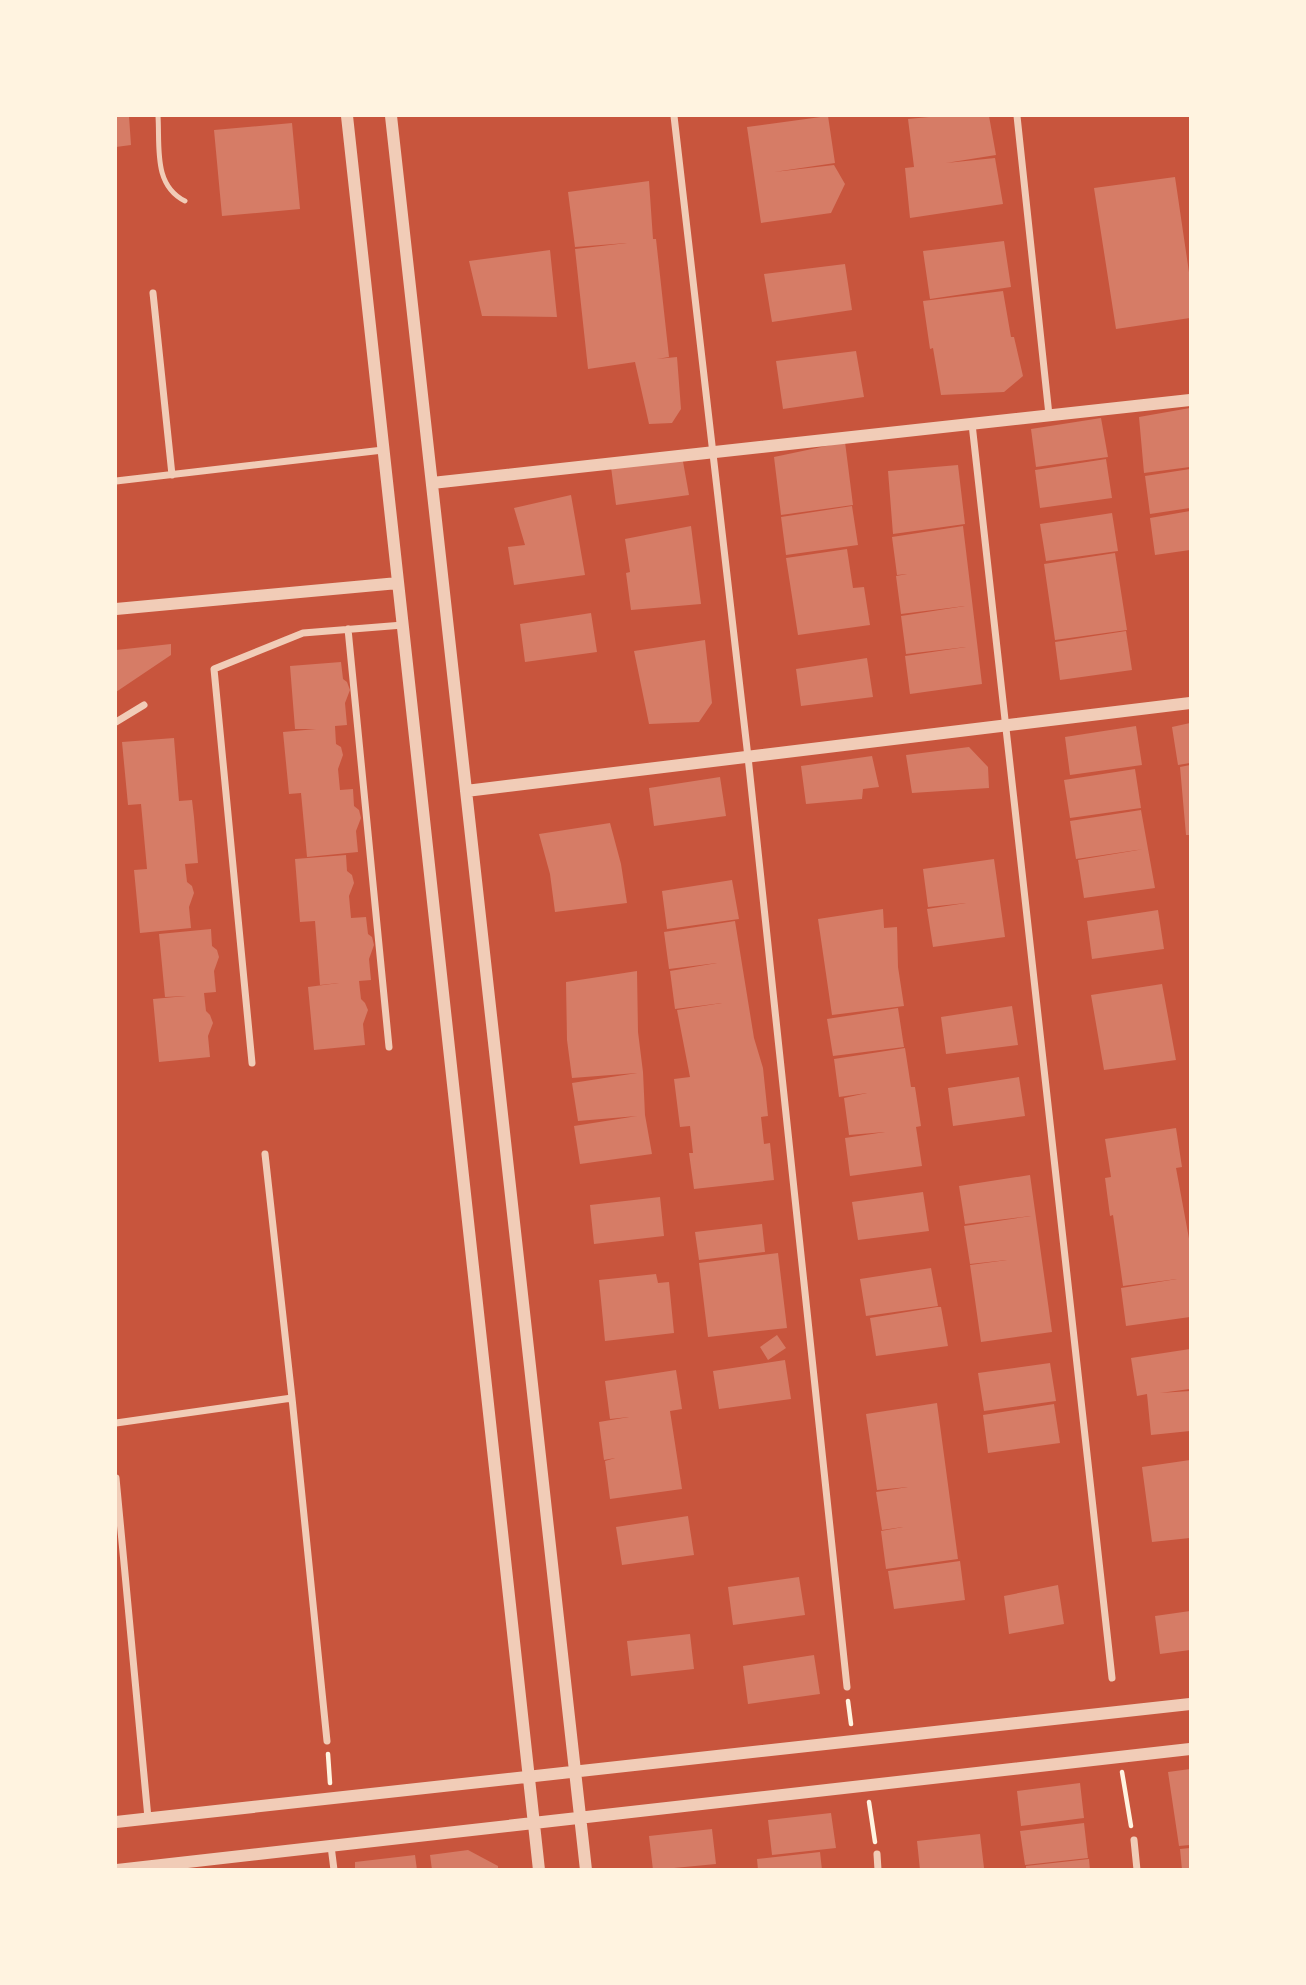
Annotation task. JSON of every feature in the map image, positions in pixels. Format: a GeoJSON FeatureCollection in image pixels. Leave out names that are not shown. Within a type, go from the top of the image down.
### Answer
{"type":"FeatureCollection","features":[{"type":"Feature","properties":{"kind":"street"},"geometry":{"type":"LineString","coordinates":[[347,116],[539,1870]]}},
{"type":"Feature","properties":{"kind":"street"},"geometry":{"type":"LineString","coordinates":[[391,116],[586,1870]]}},
{"type":"Feature","properties":{"kind":"street"},"geometry":{"type":"LineString","coordinates":[[674,116],[748,757],[846,1686]]}},
{"type":"Feature","properties":{"kind":"street"},"geometry":{"type":"LineString","coordinates":[[1017,116],[1049,415]]}},
{"type":"Feature","properties":{"kind":"street"},"geometry":{"type":"LineString","coordinates":[[153,293],[173,475]]}},
{"type":"Feature","properties":{"kind":"street"},"geometry":{"type":"LineString","coordinates":[[432,483],[1191,400]]}},
{"type":"Feature","properties":{"kind":"street"},"geometry":{"type":"LineString","coordinates":[[972,424],[1008,725],[1112,1678]]}},
{"type":"Feature","properties":{"kind":"street"},"geometry":{"type":"LineString","coordinates":[[116,481],[383,450]]}},
{"type":"Feature","properties":{"kind":"street"},"geometry":{"type":"LineString","coordinates":[[116,609],[398,583]]}},
{"type":"Feature","properties":{"kind":"street"},"geometry":{"type":"LineString","coordinates":[[252,1063],[214,669],[303,633],[403,625]]}},
{"type":"Feature","properties":{"kind":"street"},"geometry":{"type":"LineString","coordinates":[[348,629],[389,1047]]}},
{"type":"Feature","properties":{"kind":"street"},"geometry":{"type":"LineString","coordinates":[[466,792],[1191,703]]}},
{"type":"Feature","properties":{"kind":"street"},"geometry":{"type":"LineString","coordinates":[[116,722],[144,705]]}},
{"type":"Feature","properties":{"kind":"street"},"geometry":{"type":"LineString","coordinates":[[265,1154],[327,1741]]}},
{"type":"Feature","properties":{"kind":"street"},"geometry":{"type":"LineString","coordinates":[[116,1423],[292,1398]]}},
{"type":"Feature","properties":{"kind":"street"},"geometry":{"type":"LineString","coordinates":[[116,1478],[148,1818]]}},
{"type":"Feature","properties":{"kind":"street"},"geometry":{"type":"LineString","coordinates":[[116,1822],[1191,1704]]}},
{"type":"Feature","properties":{"kind":"street"},"geometry":{"type":"LineString","coordinates":[[117,1870],[1191,1749]]}},
{"type":"Feature","properties":{"kind":"street"},"geometry":{"type":"LineString","coordinates":[[1134,1840],[1137,1870]]}},
{"type":"Feature","properties":{"kind":"street"},"geometry":{"type":"LineString","coordinates":[[331,1846],[334,1870]]}},
{"type":"Feature","properties":{"kind":"street"},"geometry":{"type":"LineString","coordinates":[[877,1854],[878,1870]]}},
{"type":"Feature","properties":{"kind":"lane"},"geometry":{"type":"LineString","coordinates":[[158,116],[162,180],[173,195],[185,201]]}},
{"type":"Feature","properties":{"kind":"path"},"geometry":{"type":"LineString","coordinates":[[846,1686],[853,1741]]}},
{"type":"Feature","properties":{"kind":"path"},"geometry":{"type":"LineString","coordinates":[[327,1741],[332,1798]]}},
{"type":"Feature","properties":{"kind":"path"},"geometry":{"type":"LineString","coordinates":[[1119,1757],[1134,1840]]}},
{"type":"Feature","properties":{"kind":"path"},"geometry":{"type":"LineString","coordinates":[[866,1786],[877,1854]]}},
{"type":"Feature","properties":{"kind":"building"},"geometry":{"type":"Polygon","coordinates":[[[116,116],[129,116],[131,145],[116,147],[116,116]]]}},
{"type":"Feature","properties":{"kind":"building"},"geometry":{"type":"Polygon","coordinates":[[[828,116],[835,163],[774,172],[834,165],[845,184],[831,213],[761,223],[747,127],[828,116]]]}},
{"type":"Feature","properties":{"kind":"building"},"geometry":{"type":"Polygon","coordinates":[[[989,116],[996,155],[946,163],[995,158],[1003,204],[910,218],[905,168],[914,167],[908,119],[989,116]]]}},
{"type":"Feature","properties":{"kind":"building"},"geometry":{"type":"Polygon","coordinates":[[[292,123],[300,209],[222,216],[214,130],[292,123]]]}},
{"type":"Feature","properties":{"kind":"building"},"geometry":{"type":"Polygon","coordinates":[[[1175,177],[1190,279],[1190,318],[1116,329],[1094,188],[1175,177]]]}},
{"type":"Feature","properties":{"kind":"building"},"geometry":{"type":"Polygon","coordinates":[[[649,181],[653,239],[656,239],[669,357],[657,359],[677,357],[681,409],[672,423],[649,424],[635,362],[588,369],[575,249],[627,243],[575,247],[568,192],[649,181]]]}},
{"type":"Feature","properties":{"kind":"building"},"geometry":{"type":"Polygon","coordinates":[[[1004,241],[1011,287],[930,299],[923,251],[1004,241]]]}},
{"type":"Feature","properties":{"kind":"building"},"geometry":{"type":"Polygon","coordinates":[[[550,250],[557,317],[482,316],[469,261],[550,250]]]}},
{"type":"Feature","properties":{"kind":"building"},"geometry":{"type":"Polygon","coordinates":[[[845,264],[852,310],[772,322],[764,274],[845,264]]]}},
{"type":"Feature","properties":{"kind":"building"},"geometry":{"type":"Polygon","coordinates":[[[1003,291],[1011,337],[1014,337],[1023,376],[1004,392],[941,395],[933,348],[930,349],[923,301],[1003,291]]]}},
{"type":"Feature","properties":{"kind":"building"},"geometry":{"type":"Polygon","coordinates":[[[856,351],[864,397],[783,409],[776,361],[856,351]]]}},
{"type":"Feature","properties":{"kind":"building"},"geometry":{"type":"Polygon","coordinates":[[[1190,408],[1190,467],[1144,473],[1139,417],[1190,408]]]}},
{"type":"Feature","properties":{"kind":"building"},"geometry":{"type":"Polygon","coordinates":[[[1101,418],[1108,457],[1036,467],[1031,429],[1101,418]]]}},
{"type":"Feature","properties":{"kind":"building"},"geometry":{"type":"Polygon","coordinates":[[[845,442],[853,505],[781,515],[774,457],[845,442]]]}},
{"type":"Feature","properties":{"kind":"building"},"geometry":{"type":"Polygon","coordinates":[[[682,456],[689,495],[616,505],[611,467],[682,456]]]}},
{"type":"Feature","properties":{"kind":"building"},"geometry":{"type":"Polygon","coordinates":[[[1106,459],[1112,498],[1040,508],[1035,470],[1106,459]]]}},
{"type":"Feature","properties":{"kind":"building"},"geometry":{"type":"Polygon","coordinates":[[[958,465],[965,524],[893,534],[888,471],[958,465]]]}},
{"type":"Feature","properties":{"kind":"building"},"geometry":{"type":"Polygon","coordinates":[[[1190,469],[1190,508],[1150,514],[1145,476],[1190,469]]]}},
{"type":"Feature","properties":{"kind":"building"},"geometry":{"type":"Polygon","coordinates":[[[571,495],[585,575],[514,585],[508,547],[525,545],[514,508],[571,495]]]}},
{"type":"Feature","properties":{"kind":"building"},"geometry":{"type":"Polygon","coordinates":[[[852,506],[858,545],[786,555],[781,517],[852,506]]]}},
{"type":"Feature","properties":{"kind":"building"},"geometry":{"type":"Polygon","coordinates":[[[1190,511],[1190,550],[1155,555],[1150,518],[1190,511]]]}},
{"type":"Feature","properties":{"kind":"building"},"geometry":{"type":"Polygon","coordinates":[[[1112,513],[1118,551],[1046,561],[1040,524],[1112,513]]]}},
{"type":"Feature","properties":{"kind":"building"},"geometry":{"type":"Polygon","coordinates":[[[691,526],[701,604],[631,610],[626,573],[630,572],[625,539],[691,526]]]}},
{"type":"Feature","properties":{"kind":"building"},"geometry":{"type":"Polygon","coordinates":[[[963,526],[982,684],[910,694],[905,656],[966,647],[906,654],[901,616],[965,606],[901,614],[896,576],[907,574],[897,575],[892,537],[963,526]]]}},
{"type":"Feature","properties":{"kind":"building"},"geometry":{"type":"Polygon","coordinates":[[[847,549],[853,588],[864,587],[870,625],[798,635],[786,558],[847,549]]]}},
{"type":"Feature","properties":{"kind":"building"},"geometry":{"type":"Polygon","coordinates":[[[1115,553],[1127,630],[1055,640],[1044,564],[1115,553]]]}},
{"type":"Feature","properties":{"kind":"building"},"geometry":{"type":"Polygon","coordinates":[[[591,613],[597,652],[525,662],[520,624],[591,613]]]}},
{"type":"Feature","properties":{"kind":"building"},"geometry":{"type":"Polygon","coordinates":[[[1126,631],[1132,670],[1060,680],[1055,642],[1126,631]]]}},
{"type":"Feature","properties":{"kind":"building"},"geometry":{"type":"Polygon","coordinates":[[[705,640],[712,703],[699,722],[649,724],[634,651],[705,640]]]}},
{"type":"Feature","properties":{"kind":"building"},"geometry":{"type":"Polygon","coordinates":[[[171,644],[171,655],[116,692],[116,650],[171,644]]]}},
{"type":"Feature","properties":{"kind":"building"},"geometry":{"type":"Polygon","coordinates":[[[867,658],[873,697],[801,706],[796,669],[867,658]]]}},
{"type":"Feature","properties":{"kind":"building"},"geometry":{"type":"Polygon","coordinates":[[[341,662],[343,679],[350,690],[345,703],[347,725],[335,726],[336,744],[341,747],[343,755],[338,769],[340,790],[353,789],[354,806],[359,810],[361,818],[356,831],[358,852],[307,857],[301,793],[289,794],[283,732],[316,729],[295,729],[290,666],[341,662]]]}},
{"type":"Feature","properties":{"kind":"building"},"geometry":{"type":"Polygon","coordinates":[[[1190,723],[1190,763],[1178,765],[1172,727],[1190,723]]]}},
{"type":"Feature","properties":{"kind":"building"},"geometry":{"type":"Polygon","coordinates":[[[1136,726],[1142,765],[1070,775],[1065,737],[1136,726]]]}},
{"type":"Feature","properties":{"kind":"building"},"geometry":{"type":"Polygon","coordinates":[[[174,738],[179,801],[192,800],[194,817],[198,863],[185,864],[187,882],[194,893],[189,907],[191,928],[140,933],[134,870],[147,869],[141,804],[128,805],[122,742],[174,738]]]}},
{"type":"Feature","properties":{"kind":"building"},"geometry":{"type":"Polygon","coordinates":[[[969,747],[988,767],[989,788],[912,793],[906,755],[969,747]]]}},
{"type":"Feature","properties":{"kind":"building"},"geometry":{"type":"Polygon","coordinates":[[[872,756],[879,787],[863,789],[862,799],[806,804],[801,766],[872,756]]]}},
{"type":"Feature","properties":{"kind":"building"},"geometry":{"type":"Polygon","coordinates":[[[1190,765],[1190,835],[1186,835],[1180,767],[1190,765]]]}},
{"type":"Feature","properties":{"kind":"building"},"geometry":{"type":"Polygon","coordinates":[[[1135,769],[1141,808],[1070,818],[1064,780],[1135,769]]]}},
{"type":"Feature","properties":{"kind":"building"},"geometry":{"type":"Polygon","coordinates":[[[720,777],[726,816],[654,826],[649,788],[720,777]]]}},
{"type":"Feature","properties":{"kind":"building"},"geometry":{"type":"Polygon","coordinates":[[[1141,810],[1155,888],[1084,898],[1078,860],[1144,849],[1076,859],[1070,821],[1141,810]]]}},
{"type":"Feature","properties":{"kind":"building"},"geometry":{"type":"Polygon","coordinates":[[[610,823],[621,864],[627,903],[555,912],[550,874],[539,834],[610,823]]]}},
{"type":"Feature","properties":{"kind":"building"},"geometry":{"type":"Polygon","coordinates":[[[346,855],[347,871],[352,875],[354,883],[349,896],[351,918],[366,917],[368,934],[374,945],[369,959],[371,980],[359,981],[361,999],[368,1010],[363,1024],[365,1045],[314,1050],[308,987],[339,983],[320,985],[315,921],[300,922],[295,859],[346,855]]]}},
{"type":"Feature","properties":{"kind":"building"},"geometry":{"type":"Polygon","coordinates":[[[994,859],[1005,937],[933,947],[927,909],[966,903],[928,907],[923,869],[994,859]]]}},
{"type":"Feature","properties":{"kind":"building"},"geometry":{"type":"Polygon","coordinates":[[[732,880],[739,919],[667,929],[662,891],[732,880]]]}},
{"type":"Feature","properties":{"kind":"building"},"geometry":{"type":"Polygon","coordinates":[[[883,909],[884,928],[897,927],[898,967],[904,1006],[832,1015],[818,919],[883,909]]]}},
{"type":"Feature","properties":{"kind":"building"},"geometry":{"type":"Polygon","coordinates":[[[1158,910],[1164,949],[1092,959],[1087,921],[1158,910]]]}},
{"type":"Feature","properties":{"kind":"building"},"geometry":{"type":"Polygon","coordinates":[[[735,921],[754,1038],[763,1068],[768,1116],[761,1117],[764,1144],[770,1143],[774,1180],[694,1189],[689,1153],[693,1153],[690,1126],[680,1127],[674,1079],[690,1077],[677,1010],[722,1003],[675,1009],[670,971],[717,963],[669,969],[664,932],[735,921]]]}},
{"type":"Feature","properties":{"kind":"building"},"geometry":{"type":"Polygon","coordinates":[[[211,929],[212,946],[219,957],[214,971],[216,992],[204,993],[206,1011],[213,1023],[208,1036],[210,1057],[159,1062],[153,999],[186,996],[165,997],[159,934],[211,929]]]}},
{"type":"Feature","properties":{"kind":"building"},"geometry":{"type":"Polygon","coordinates":[[[637,971],[638,1032],[645,1115],[652,1154],[580,1164],[574,1126],[637,1116],[578,1121],[572,1083],[637,1073],[572,1078],[567,1040],[566,982],[637,971]]]}},
{"type":"Feature","properties":{"kind":"building"},"geometry":{"type":"Polygon","coordinates":[[[1162,984],[1176,1060],[1104,1070],[1091,995],[1162,984]]]}},
{"type":"Feature","properties":{"kind":"building"},"geometry":{"type":"Polygon","coordinates":[[[1012,1006],[1018,1045],[946,1054],[941,1017],[1012,1006]]]}},
{"type":"Feature","properties":{"kind":"building"},"geometry":{"type":"Polygon","coordinates":[[[898,1008],[904,1047],[833,1056],[827,1019],[898,1008]]]}},
{"type":"Feature","properties":{"kind":"building"},"geometry":{"type":"Polygon","coordinates":[[[905,1048],[921,1126],[916,1127],[922,1166],[850,1176],[845,1138],[885,1132],[849,1135],[844,1098],[867,1093],[839,1097],[834,1059],[905,1048]]]}},
{"type":"Feature","properties":{"kind":"building"},"geometry":{"type":"Polygon","coordinates":[[[1019,1077],[1025,1116],[953,1126],[948,1088],[1019,1077]]]}},
{"type":"Feature","properties":{"kind":"building"},"geometry":{"type":"Polygon","coordinates":[[[1176,1128],[1182,1167],[1176,1168],[1190,1244],[1190,1317],[1126,1326],[1121,1288],[1177,1279],[1123,1286],[1105,1178],[1111,1177],[1105,1139],[1176,1128]]]}},
{"type":"Feature","properties":{"kind":"building"},"geometry":{"type":"Polygon","coordinates":[[[1030,1175],[1052,1332],[981,1342],[970,1265],[1007,1260],[970,1264],[964,1226],[1031,1216],[965,1224],[959,1186],[1030,1175]]]}},
{"type":"Feature","properties":{"kind":"building"},"geometry":{"type":"Polygon","coordinates":[[[923,1192],[929,1231],[858,1240],[852,1202],[923,1192]]]}},
{"type":"Feature","properties":{"kind":"building"},"geometry":{"type":"Polygon","coordinates":[[[660,1197],[664,1236],[594,1244],[590,1205],[660,1197]]]}},
{"type":"Feature","properties":{"kind":"building"},"geometry":{"type":"Polygon","coordinates":[[[762,1224],[765,1252],[699,1260],[695,1232],[762,1224]]]}},
{"type":"Feature","properties":{"kind":"building"},"geometry":{"type":"Polygon","coordinates":[[[778,1253],[787,1328],[708,1337],[699,1263],[778,1253]]]}},
{"type":"Feature","properties":{"kind":"building"},"geometry":{"type":"Polygon","coordinates":[[[931,1268],[938,1306],[866,1316],[860,1279],[931,1268]]]}},
{"type":"Feature","properties":{"kind":"building"},"geometry":{"type":"Polygon","coordinates":[[[656,1274],[658,1283],[669,1282],[674,1333],[605,1341],[599,1280],[656,1274]]]}},
{"type":"Feature","properties":{"kind":"building"},"geometry":{"type":"Polygon","coordinates":[[[941,1307],[948,1346],[876,1356],[870,1318],[941,1307]]]}},
{"type":"Feature","properties":{"kind":"building"},"geometry":{"type":"Polygon","coordinates":[[[777,1335],[786,1348],[768,1360],[760,1347],[777,1335]]]}},
{"type":"Feature","properties":{"kind":"building"},"geometry":{"type":"Polygon","coordinates":[[[1190,1349],[1190,1389],[1160,1393],[1190,1391],[1190,1431],[1151,1435],[1147,1394],[1137,1396],[1131,1358],[1190,1349]]]}},
{"type":"Feature","properties":{"kind":"building"},"geometry":{"type":"Polygon","coordinates":[[[785,1360],[791,1399],[719,1409],[713,1371],[785,1360]]]}},
{"type":"Feature","properties":{"kind":"building"},"geometry":{"type":"Polygon","coordinates":[[[1050,1363],[1056,1401],[984,1411],[978,1373],[1050,1363]]]}},
{"type":"Feature","properties":{"kind":"building"},"geometry":{"type":"Polygon","coordinates":[[[676,1370],[682,1409],[670,1411],[682,1489],[610,1499],[605,1461],[615,1458],[604,1460],[599,1422],[629,1417],[610,1419],[605,1381],[676,1370]]]}},
{"type":"Feature","properties":{"kind":"building"},"geometry":{"type":"Polygon","coordinates":[[[937,1403],[958,1559],[886,1569],[881,1531],[903,1527],[882,1530],[876,1492],[908,1487],[877,1490],[866,1414],[937,1403]]]}},
{"type":"Feature","properties":{"kind":"building"},"geometry":{"type":"Polygon","coordinates":[[[1054,1404],[1060,1443],[988,1453],[983,1415],[1054,1404]]]}},
{"type":"Feature","properties":{"kind":"building"},"geometry":{"type":"Polygon","coordinates":[[[1190,1460],[1190,1538],[1152,1542],[1142,1467],[1190,1460]]]}},
{"type":"Feature","properties":{"kind":"building"},"geometry":{"type":"Polygon","coordinates":[[[688,1516],[694,1555],[622,1565],[616,1527],[688,1516]]]}},
{"type":"Feature","properties":{"kind":"building"},"geometry":{"type":"Polygon","coordinates":[[[960,1561],[965,1600],[894,1609],[888,1571],[960,1561]]]}},
{"type":"Feature","properties":{"kind":"building"},"geometry":{"type":"Polygon","coordinates":[[[799,1577],[805,1615],[733,1625],[728,1587],[799,1577]]]}},
{"type":"Feature","properties":{"kind":"building"},"geometry":{"type":"Polygon","coordinates":[[[1058,1585],[1064,1624],[1009,1634],[1004,1596],[1058,1585]]]}},
{"type":"Feature","properties":{"kind":"building"},"geometry":{"type":"Polygon","coordinates":[[[1190,1611],[1190,1650],[1160,1654],[1155,1616],[1190,1611]]]}},
{"type":"Feature","properties":{"kind":"building"},"geometry":{"type":"Polygon","coordinates":[[[690,1634],[694,1669],[631,1676],[627,1641],[690,1634]]]}},
{"type":"Feature","properties":{"kind":"building"},"geometry":{"type":"Polygon","coordinates":[[[814,1655],[820,1694],[748,1704],[743,1666],[814,1655]]]}},
{"type":"Feature","properties":{"kind":"building"},"geometry":{"type":"Polygon","coordinates":[[[1190,1769],[1190,1845],[1179,1846],[1168,1772],[1190,1769]]]}},
{"type":"Feature","properties":{"kind":"building"},"geometry":{"type":"Polygon","coordinates":[[[1080,1783],[1084,1818],[1021,1826],[1017,1791],[1080,1783]]]}},
{"type":"Feature","properties":{"kind":"building"},"geometry":{"type":"Polygon","coordinates":[[[831,1813],[836,1848],[772,1855],[768,1820],[831,1813]]]}},
{"type":"Feature","properties":{"kind":"building"},"geometry":{"type":"Polygon","coordinates":[[[1084,1823],[1088,1858],[1025,1865],[1020,1831],[1084,1823]]]}},
{"type":"Feature","properties":{"kind":"building"},"geometry":{"type":"Polygon","coordinates":[[[712,1829],[716,1864],[653,1870],[649,1836],[712,1829]]]}},
{"type":"Feature","properties":{"kind":"building"},"geometry":{"type":"Polygon","coordinates":[[[980,1834],[984,1868],[920,1870],[917,1841],[980,1834]]]}},
{"type":"Feature","properties":{"kind":"building"},"geometry":{"type":"Polygon","coordinates":[[[1190,1848],[1190,1870],[1182,1870],[1180,1849],[1190,1848]]]}},
{"type":"Feature","properties":{"kind":"building"},"geometry":{"type":"Polygon","coordinates":[[[468,1850],[498,1866],[498,1870],[432,1870],[430,1855],[468,1850]]]}},
{"type":"Feature","properties":{"kind":"building"},"geometry":{"type":"Polygon","coordinates":[[[820,1852],[822,1870],[758,1870],[757,1859],[820,1852]]]}},
{"type":"Feature","properties":{"kind":"building"},"geometry":{"type":"Polygon","coordinates":[[[415,1855],[417,1870],[355,1870],[355,1862],[415,1855]]]}},
{"type":"Feature","properties":{"kind":"building"},"geometry":{"type":"Polygon","coordinates":[[[1089,1859],[1090,1870],[1026,1870],[1026,1866],[1089,1859]]]}}]}
